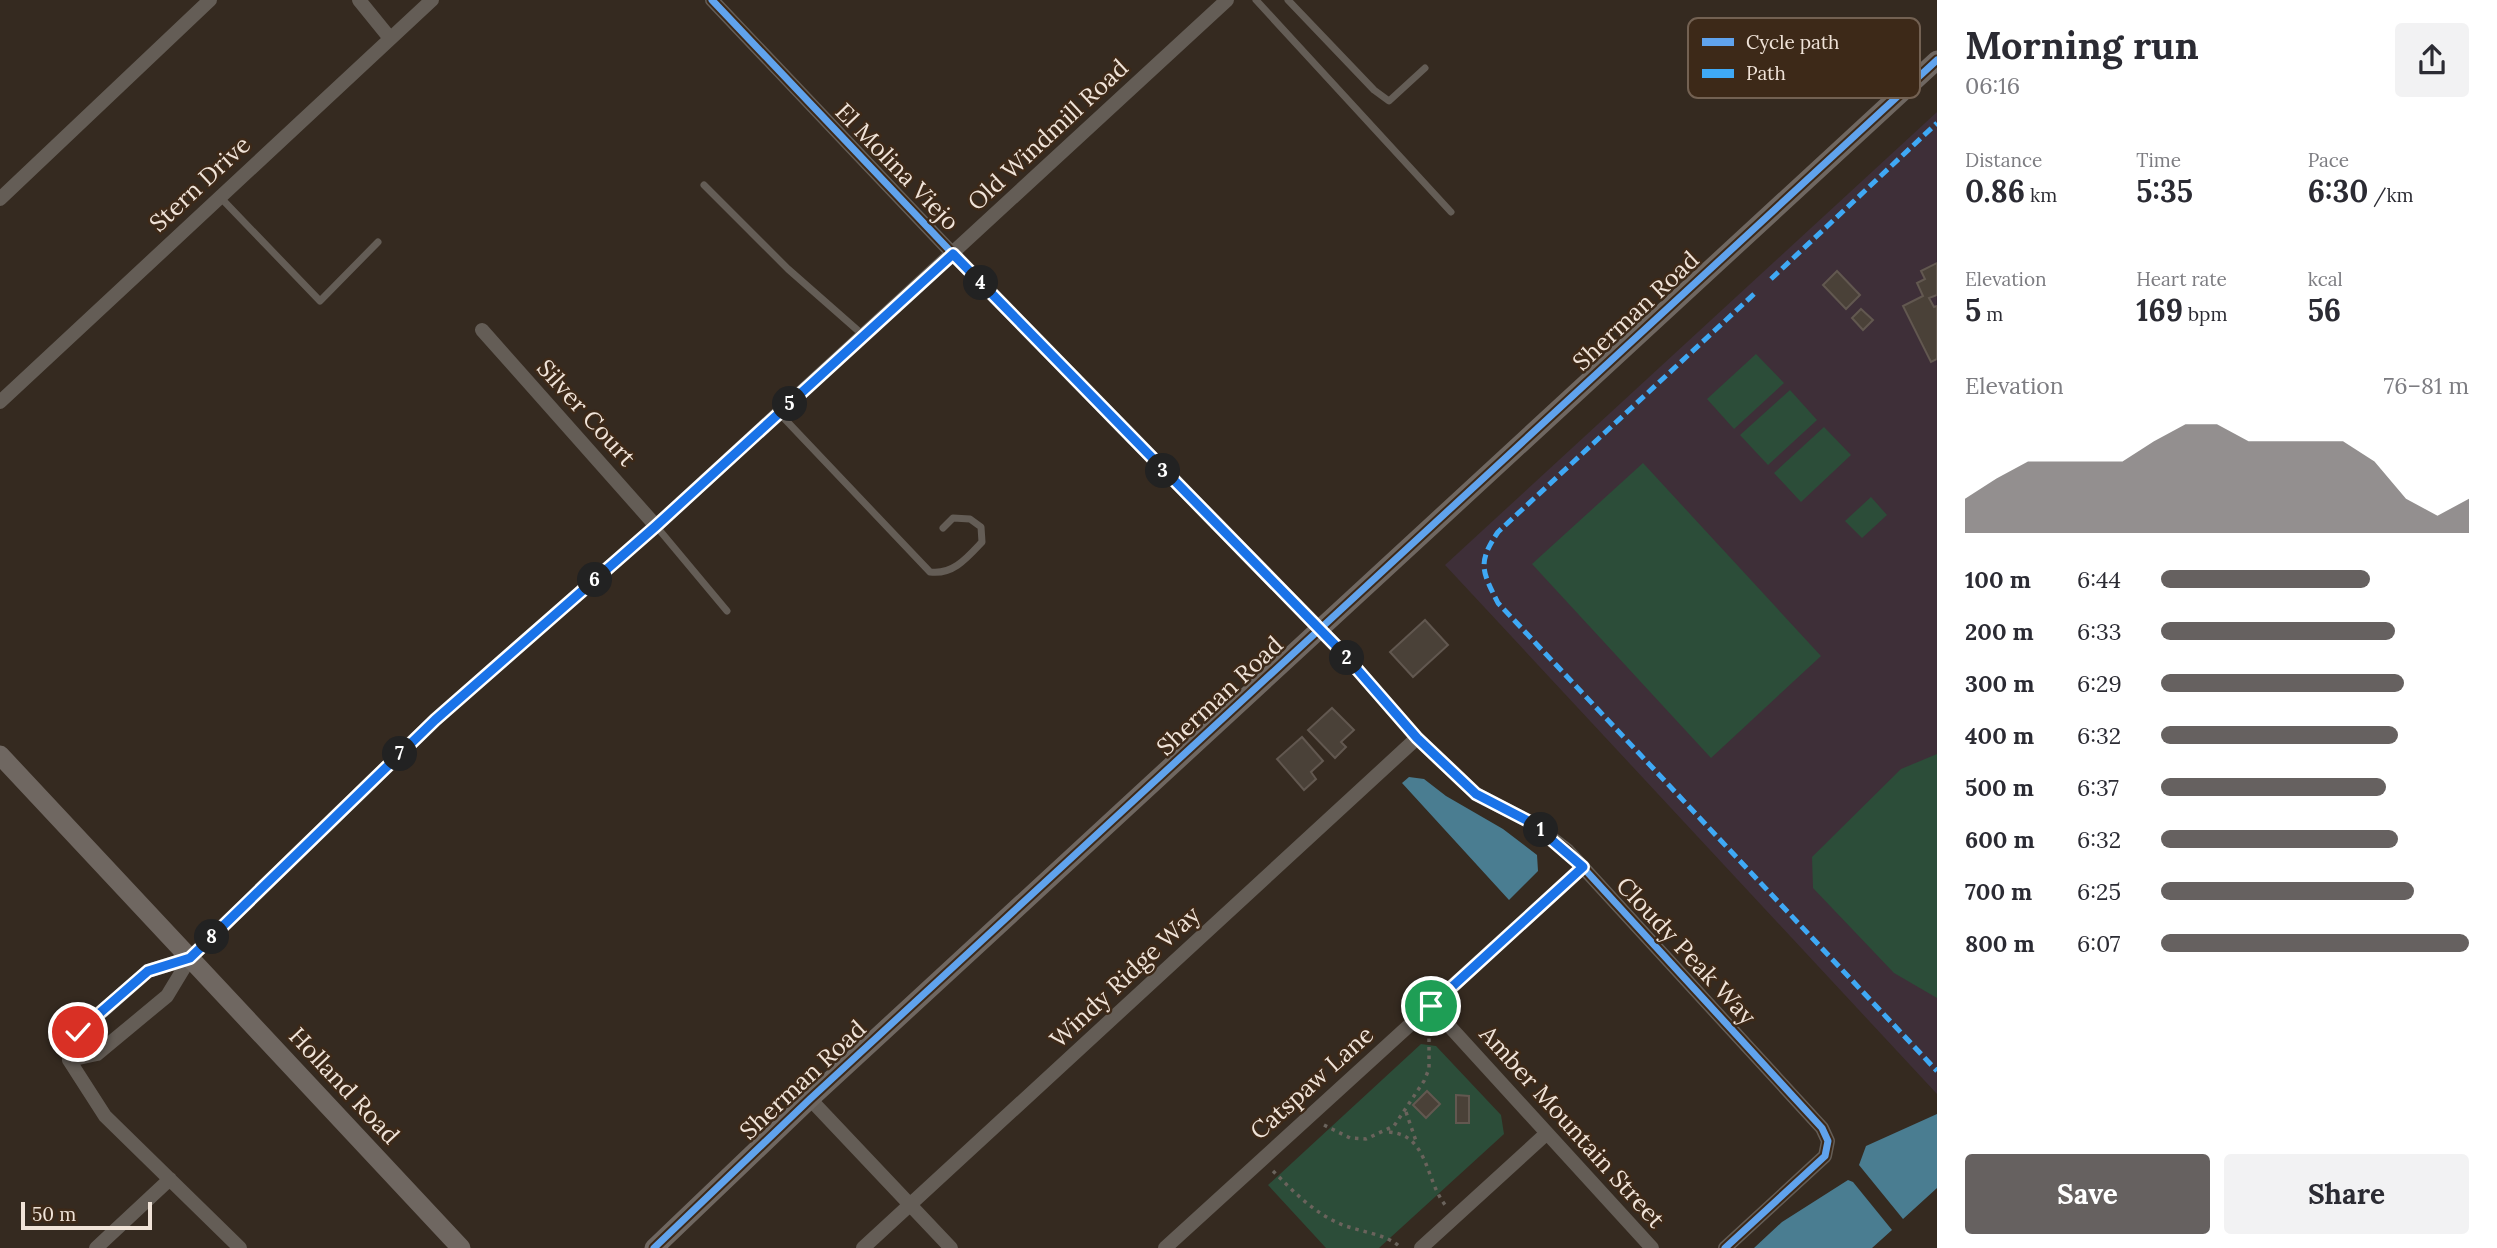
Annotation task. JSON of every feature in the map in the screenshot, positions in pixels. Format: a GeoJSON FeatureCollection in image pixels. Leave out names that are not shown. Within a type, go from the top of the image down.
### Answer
{"type":"FeatureCollection","features":[{"type":"Feature","properties":{"kind":"street"},"geometry":{"type":"LineString","coordinates":[[0,199],[210,0]]}},
{"type":"Feature","properties":{"kind":"street"},"geometry":{"type":"LineString","coordinates":[[359,0],[389,37]]}},
{"type":"Feature","properties":{"kind":"street","name":"Stern Drive"},"geometry":{"type":"LineString","coordinates":[[0,402],[389,37],[432,0]]}},
{"type":"Feature","properties":{"kind":"street","name":"El Molina Viejo"},"geometry":{"type":"LineString","coordinates":[[712,0],[953,254],[1319,631]]}},
{"type":"Feature","properties":{"kind":"street","name":"Old Windmill Road"},"geometry":{"type":"LineString","coordinates":[[190,958],[435,720],[656,526],[1227,0]]}},
{"type":"Feature","properties":{"kind":"street","name":"Sherman Road"},"geometry":{"type":"LineString","coordinates":[[1920,76],[1937,60]]}},
{"type":"Feature","properties":{"kind":"street","name":"Sherman Road"},"geometry":{"type":"LineString","coordinates":[[654,1248],[810,1099],[1896,98]]}},
{"type":"Feature","properties":{"kind":"street","name":"Silver Court"},"geometry":{"type":"LineString","coordinates":[[482,330],[656,526]]}},
{"type":"Feature","properties":{"kind":"street","name":"Cloudy Peak Way"},"geometry":{"type":"LineString","coordinates":[[1319,631],[1388,701],[1417,738],[1476,794],[1532,823],[1583,867],[1822,1128],[1828,1141],[1825,1156],[1725,1248]]}},
{"type":"Feature","properties":{"kind":"street","name":"Windy Ridge Way"},"geometry":{"type":"LineString","coordinates":[[863,1248],[1417,738]]}},
{"type":"Feature","properties":{"kind":"street","name":"Holland Road"},"geometry":{"type":"LineString","coordinates":[[2,761],[461,1248]]}},
{"type":"Feature","properties":{"kind":"street","name":"Catspaw Lane"},"geometry":{"type":"LineString","coordinates":[[1165,1248],[1583,867]]}},
{"type":"Feature","properties":{"kind":"street"},"geometry":{"type":"LineString","coordinates":[[69,1060],[78,1032],[148,971],[190,958]]}},
{"type":"Feature","properties":{"kind":"street"},"geometry":{"type":"LineString","coordinates":[[69,1060],[97,1054],[167,996],[190,958]]}},
{"type":"Feature","properties":{"kind":"street","name":"Amber Mountain Street"},"geometry":{"type":"LineString","coordinates":[[1431,1006],[1652,1248]]}},
{"type":"Feature","properties":{"kind":"street"},"geometry":{"type":"LineString","coordinates":[[69,1060],[105,1116],[240,1248]]}},
{"type":"Feature","properties":{"kind":"street"},"geometry":{"type":"LineString","coordinates":[[810,1099],[951,1248]]}},
{"type":"Feature","properties":{"kind":"street"},"geometry":{"type":"LineString","coordinates":[[1421,1248],[1547,1133]]}},
{"type":"Feature","properties":{"kind":"street"},"geometry":{"type":"LineString","coordinates":[[96,1248],[170,1179]]}},
{"type":"Feature","properties":{"kind":"lane"},"geometry":{"type":"LineString","coordinates":[[1256,0],[1451,212]]}},
{"type":"Feature","properties":{"kind":"lane"},"geometry":{"type":"LineString","coordinates":[[1288,0],[1374,90],[1389,101],[1425,68]]}},
{"type":"Feature","properties":{"kind":"lane"},"geometry":{"type":"LineString","coordinates":[[704,185],[788,269],[863,336]]}},
{"type":"Feature","properties":{"kind":"lane"},"geometry":{"type":"LineString","coordinates":[[219,197],[320,300],[378,242]]}},
{"type":"Feature","properties":{"kind":"lane"},"geometry":{"type":"LineString","coordinates":[[779,413],[930,572],[944,573],[964,561],[982,542],[981,527],[970,519],[953,518],[943,528]]}},
{"type":"Feature","properties":{"kind":"lane"},"geometry":{"type":"LineString","coordinates":[[656,526],[727,611]]}},
{"type":"Feature","properties":{"kind":"path"},"geometry":{"type":"LineString","coordinates":[[1387,1132],[1406,1112],[1409,1100],[1424,1081],[1429,1069],[1431,1006]]}},
{"type":"Feature","properties":{"kind":"path"},"geometry":{"type":"LineString","coordinates":[[1406,1112],[1439,1198],[1455,1217]]}},
{"type":"Feature","properties":{"kind":"path"},"geometry":{"type":"LineString","coordinates":[[1312,1113],[1328,1128],[1350,1138],[1366,1139],[1387,1132],[1400,1133],[1416,1143]]}},
{"type":"Feature","properties":{"kind":"path"},"geometry":{"type":"LineString","coordinates":[[1262,1160],[1315,1210],[1359,1231],[1395,1241],[1401,1248]]}},
{"type":"Feature","properties":{"kind":"shaded area"},"geometry":{"type":"Polygon","coordinates":[[[1937,112],[1937,1094],[1445,565],[1937,112]]]}},
{"type":"Feature","properties":{"kind":"green space"},"geometry":{"type":"Polygon","coordinates":[[[1756,354],[1784,383],[1734,429],[1707,399],[1756,354]]]}},
{"type":"Feature","properties":{"kind":"green space"},"geometry":{"type":"Polygon","coordinates":[[[1790,390],[1817,420],[1768,465],[1740,435],[1790,390]]]}},
{"type":"Feature","properties":{"kind":"green space"},"geometry":{"type":"Polygon","coordinates":[[[1824,427],[1851,455],[1801,502],[1774,473],[1824,427]]]}},
{"type":"Feature","properties":{"kind":"green space"},"geometry":{"type":"Polygon","coordinates":[[[1643,463],[1821,656],[1711,758],[1532,564],[1643,463]]]}},
{"type":"Feature","properties":{"kind":"green space"},"geometry":{"type":"Polygon","coordinates":[[[1871,497],[1887,515],[1862,538],[1845,521],[1871,497]]]}},
{"type":"Feature","properties":{"kind":"green space"},"geometry":{"type":"Polygon","coordinates":[[[1937,754],[1937,998],[1894,973],[1813,888],[1812,857],[1901,769],[1937,754]]]}},
{"type":"Feature","properties":{"kind":"green space"},"geometry":{"type":"Polygon","coordinates":[[[1421,1044],[1436,1046],[1501,1115],[1504,1134],[1379,1248],[1326,1248],[1268,1185],[1421,1044]]]}},
{"type":"Feature","properties":{"kind":"water"},"geometry":{"type":"Polygon","coordinates":[[[1409,777],[1424,779],[1446,796],[1503,829],[1537,855],[1538,871],[1509,900],[1402,783],[1409,777]]]}},
{"type":"Feature","properties":{"kind":"water"},"geometry":{"type":"Polygon","coordinates":[[[1937,1114],[1937,1188],[1903,1219],[1859,1165],[1866,1146],[1937,1114]]]}},
{"type":"Feature","properties":{"kind":"water"},"geometry":{"type":"Polygon","coordinates":[[[1848,1180],[1853,1182],[1892,1230],[1872,1248],[1754,1248],[1782,1222],[1848,1180]]]}},
{"type":"Feature","properties":{"kind":"building"},"geometry":{"type":"Polygon","coordinates":[[[1937,263],[1937,295],[1929,298],[1934,307],[1937,306],[1937,359],[1931,362],[1903,306],[1923,296],[1917,283],[1925,279],[1921,271],[1937,263]]]}},
{"type":"Feature","properties":{"kind":"building"},"geometry":{"type":"Polygon","coordinates":[[[1837,271],[1860,295],[1846,309],[1823,285],[1837,271]]]}},
{"type":"Feature","properties":{"kind":"building"},"geometry":{"type":"Polygon","coordinates":[[[1861,309],[1873,320],[1863,330],[1852,318],[1861,309]]]}},
{"type":"Feature","properties":{"kind":"building"},"geometry":{"type":"Polygon","coordinates":[[[1425,620],[1448,645],[1413,677],[1390,652],[1425,620]]]}},
{"type":"Feature","properties":{"kind":"building"},"geometry":{"type":"Polygon","coordinates":[[[1332,708],[1354,730],[1341,742],[1346,747],[1335,758],[1308,730],[1332,708]]]}},
{"type":"Feature","properties":{"kind":"building"},"geometry":{"type":"Polygon","coordinates":[[[1302,737],[1323,761],[1311,772],[1316,779],[1304,790],[1277,759],[1302,737]]]}},
{"type":"Feature","properties":{"kind":"building"},"geometry":{"type":"Polygon","coordinates":[[[1427,1091],[1440,1104],[1426,1118],[1413,1105],[1427,1091]]]}},
{"type":"Feature","properties":{"kind":"building"},"geometry":{"type":"Polygon","coordinates":[[[1456,1095],[1469,1096],[1469,1123],[1456,1123],[1456,1095]]]}},
{"type":"Feature","properties":{"kind":"marked path"},"geometry":{"type":"LineString","coordinates":[[1771,279],[1937,123]]}},
{"type":"Feature","properties":{"kind":"marked path"},"geometry":{"type":"LineString","coordinates":[[1754,294],[1498,532],[1487,552],[1485,575],[1498,603],[1937,1071]]}},
{"type":"Feature","properties":{"kind":"cycle path"},"geometry":{"type":"LineString","coordinates":[[712,0],[953,254],[1342,652],[1417,738],[1476,794],[1532,823],[1567,850],[1822,1128],[1828,1141],[1825,1156],[1725,1248]]}},
{"type":"Feature","properties":{"kind":"cycle path"},"geometry":{"type":"LineString","coordinates":[[1920,76],[1937,60]]}},
{"type":"Feature","properties":{"kind":"cycle path"},"geometry":{"type":"LineString","coordinates":[[654,1248],[810,1099],[1896,98]]}},
{"type":"Feature","properties":{"kind":"route"},"geometry":{"type":"LineString","coordinates":[[78,1032],[148,971],[190,958],[435,720],[656,526],[953,254],[1342,652],[1388,701],[1417,738],[1476,794],[1532,823],[1567,850],[1583,867],[1431,1006]]}}]}
